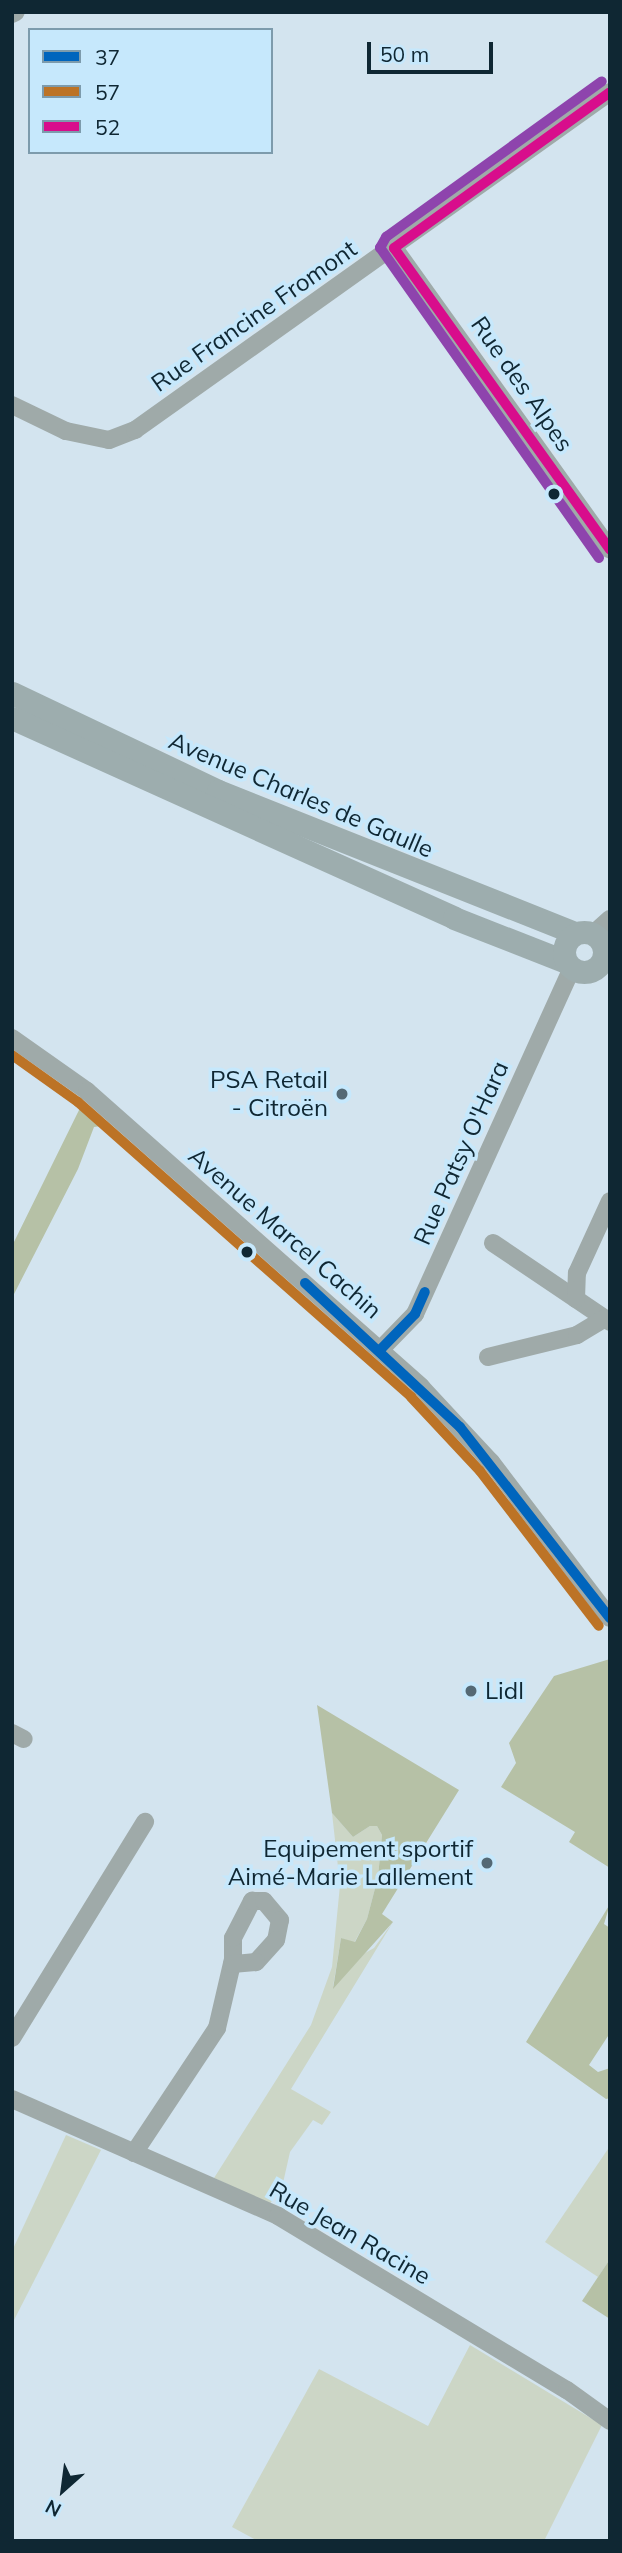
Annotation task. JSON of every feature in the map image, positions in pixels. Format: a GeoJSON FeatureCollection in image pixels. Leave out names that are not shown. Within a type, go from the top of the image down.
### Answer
{"type":"FeatureCollection","features":[{"type":"Feature","properties":{"kind":"main road","name":"Avenue Charles de Gaulle"},"geometry":{"type":"LineString","coordinates":[[12,692],[218,791],[583,934]]}},
{"type":"Feature","properties":{"kind":"main road","name":"Avenue Charles de Gaulle"},"geometry":{"type":"LineString","coordinates":[[12,718],[454,918],[569,965]]}},
{"type":"Feature","properties":{"kind":"main road"},"geometry":{"type":"LineString","coordinates":[[583,934],[606,951],[607,962],[584,972],[569,965],[563,953],[583,934]]}},
{"type":"Feature","properties":{"kind":"street","name":"Rue Francine Fromont"},"geometry":{"type":"LineString","coordinates":[[12,405],[66,431],[109,440],[135,430],[610,92]]}},
{"type":"Feature","properties":{"kind":"street","name":"Rue des Alpes"},"geometry":{"type":"LineString","coordinates":[[394,248],[610,550]]}},
{"type":"Feature","properties":{"kind":"street"},"geometry":{"type":"LineString","coordinates":[[583,934],[610,919]]}},
{"type":"Feature","properties":{"kind":"street","name":"Rue Patsy O'Hara"},"geometry":{"type":"LineString","coordinates":[[381,1349],[415,1314],[569,965]]}},
{"type":"Feature","properties":{"kind":"street","name":"Avenue Marcel Cachin"},"geometry":{"type":"LineString","coordinates":[[12,1038],[87,1091],[381,1349],[491,1462],[610,1619]]}},
{"type":"Feature","properties":{"kind":"street"},"geometry":{"type":"LineString","coordinates":[[576,1299],[577,1273],[610,1201]]}},
{"type":"Feature","properties":{"kind":"street"},"geometry":{"type":"LineString","coordinates":[[488,1357],[577,1335],[607,1320],[493,1243]]}},
{"type":"Feature","properties":{"kind":"street"},"geometry":{"type":"LineString","coordinates":[[12,2038],[145,1822]]}},
{"type":"Feature","properties":{"kind":"street"},"geometry":{"type":"LineString","coordinates":[[134,2153],[217,2028],[232,1964]]}},
{"type":"Feature","properties":{"kind":"street","name":"Rue Jean Racine"},"geometry":{"type":"LineString","coordinates":[[12,2099],[278,2216],[567,2390],[610,2421]]}},
{"type":"Feature","properties":{"kind":"green space"},"geometry":{"type":"Polygon","coordinates":[[[82,1104],[214,1217],[208,1221],[101,1126],[94,1127],[78,1169],[12,1298],[12,1246],[82,1104]]]}},
{"type":"Feature","properties":{"kind":"green space"},"geometry":{"type":"Polygon","coordinates":[[[214,1217],[389,1371],[425,1405],[421,1410],[208,1221],[214,1217]]]}},
{"type":"Feature","properties":{"kind":"green space"},"geometry":{"type":"Polygon","coordinates":[[[610,1659],[610,1868],[569,1842],[575,1832],[501,1787],[516,1763],[509,1743],[554,1676],[610,1659]]]}},
{"type":"Feature","properties":{"kind":"green space"},"geometry":{"type":"Polygon","coordinates":[[[317,1705],[459,1790],[382,1914],[393,1922],[333,1989],[341,1938],[355,1942],[367,1919],[378,1877],[382,1835],[377,1826],[370,1826],[353,1837],[332,1813],[317,1705]]]}},
{"type":"Feature","properties":{"kind":"green space"},"geometry":{"type":"Polygon","coordinates":[[[332,1813],[353,1837],[370,1826],[377,1826],[382,1835],[378,1877],[367,1919],[354,1943],[341,1938],[333,1987],[365,1953],[374,1948],[393,1922],[291,2089],[331,2112],[322,2125],[313,2120],[290,2152],[283,2183],[270,2204],[214,2178],[311,2025],[332,1967],[340,1885],[332,1813]]]}},
{"type":"Feature","properties":{"kind":"green space"},"geometry":{"type":"Polygon","coordinates":[[[610,1904],[604,1924],[610,1928],[610,2033],[589,2065],[598,2072],[610,2068],[610,2098],[606,2099],[526,2042],[610,1904]]]}},
{"type":"Feature","properties":{"kind":"green space"},"geometry":{"type":"Polygon","coordinates":[[[66,2135],[101,2150],[12,2324],[12,2251],[66,2135]]]}},
{"type":"Feature","properties":{"kind":"green space"},"geometry":{"type":"Polygon","coordinates":[[[610,2146],[610,2259],[598,2277],[545,2242],[610,2146]]]}},
{"type":"Feature","properties":{"kind":"green space"},"geometry":{"type":"Polygon","coordinates":[[[610,2259],[610,2319],[582,2301],[610,2259]]]}},
{"type":"Feature","properties":{"kind":"green space"},"geometry":{"type":"Polygon","coordinates":[[[470,2345],[602,2425],[544,2541],[258,2541],[232,2527],[319,2369],[428,2426],[470,2345]]]}},
{"type":"Feature","properties":{"kind":"transit line"},"geometry":{"type":"LineString","coordinates":[[599,558],[380,248],[386,237],[602,81]]}},
{"type":"Feature","properties":{"kind":"transit line","name":"52"},"geometry":{"type":"LineString","coordinates":[[394,248],[610,92]]}},
{"type":"Feature","properties":{"kind":"transit line","name":"52"},"geometry":{"type":"LineString","coordinates":[[394,248],[610,550]]}},
{"type":"Feature","properties":{"kind":"transit line","name":"57"},"geometry":{"type":"LineString","coordinates":[[12,1055],[78,1102],[411,1397],[480,1471],[599,1626]]}},
{"type":"Feature","properties":{"kind":"transit line","name":"37"},"geometry":{"type":"LineString","coordinates":[[305,1283],[460,1427],[610,1618]]}},
{"type":"Feature","properties":{"kind":"transit line","name":"37"},"geometry":{"type":"LineString","coordinates":[[381,1349],[415,1314],[425,1292]]}},
{"type":"Feature","properties":{"kind":"place","name":"PSA Retail - Citroën"},"geometry":{"type":"Point","coordinates":[342,1094]}},
{"type":"Feature","properties":{"kind":"place","name":"Lidl"},"geometry":{"type":"Point","coordinates":[471,1691]}},
{"type":"Feature","properties":{"kind":"place","name":"Equipement sportif Aimé-Marie Lallement"},"geometry":{"type":"Point","coordinates":[487,1863]}}]}
